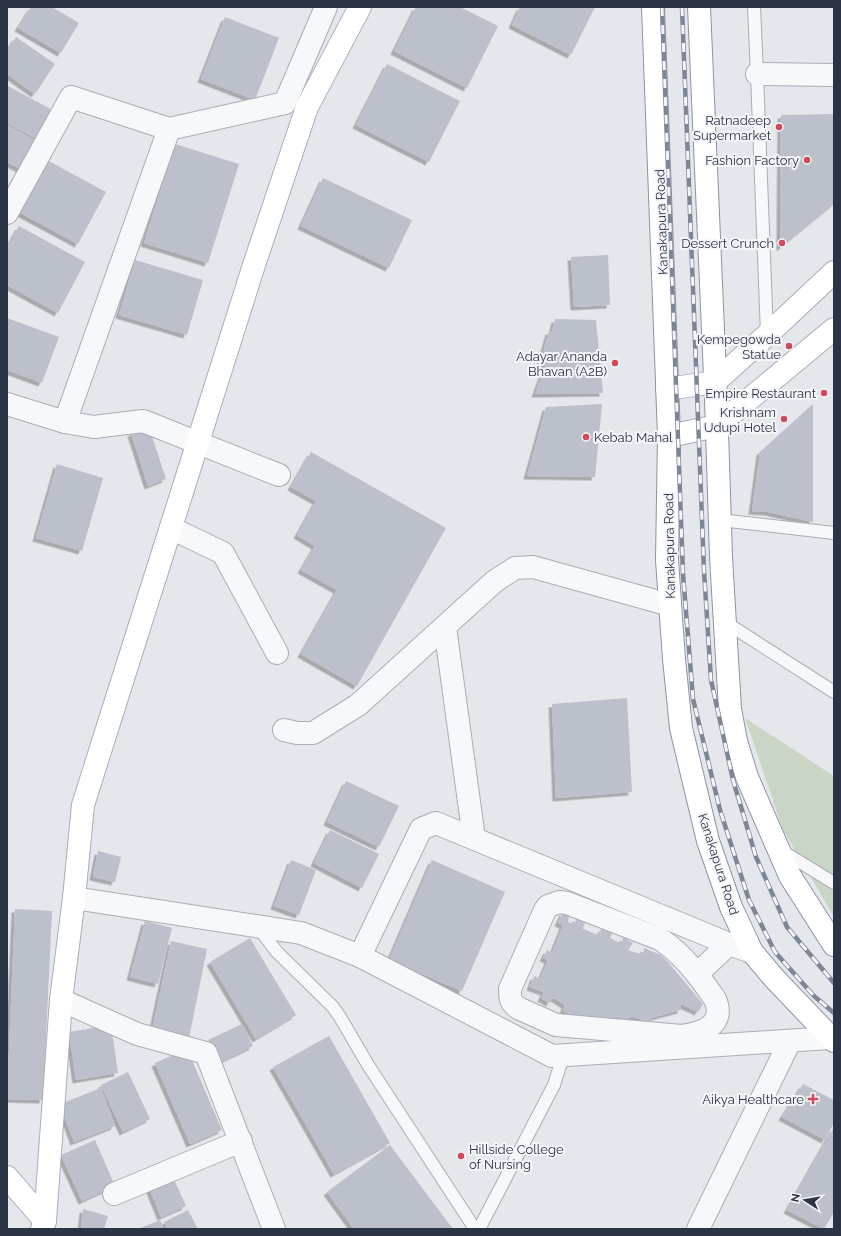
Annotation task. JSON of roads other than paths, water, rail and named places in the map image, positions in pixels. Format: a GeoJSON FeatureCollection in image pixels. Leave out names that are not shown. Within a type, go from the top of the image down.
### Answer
{"type":"FeatureCollection","features":[{"type":"Feature","properties":{"kind":"main road"},"geometry":{"type":"LineString","coordinates":[[43,1225],[60,1000],[74,898],[83,805],[253,268],[307,106],[360,7]]}},
{"type":"Feature","properties":{"kind":"main road","name":"Kanakapura Road"},"geometry":{"type":"LineString","coordinates":[[653,7],[669,436],[667,560],[674,659],[681,728],[708,841],[731,907],[752,952],[774,978],[832,1040]]}},
{"type":"Feature","properties":{"kind":"main road"},"geometry":{"type":"LineString","coordinates":[[699,7],[717,426],[721,557],[730,709],[736,741],[747,777],[778,849],[790,876],[834,945]]}},
{"type":"Feature","properties":{"kind":"main road"},"geometry":{"type":"LineString","coordinates":[[667,389],[715,382],[834,272]]}},
{"type":"Feature","properties":{"kind":"main road"},"geometry":{"type":"LineString","coordinates":[[669,436],[717,426],[834,329]]}},
{"type":"Feature","properties":{"kind":"main road"},"geometry":{"type":"LineString","coordinates":[[7,1177],[43,1225]]}},
{"type":"Feature","properties":{"kind":"street"},"geometry":{"type":"LineString","coordinates":[[7,213],[71,97],[169,129],[285,103],[326,7]]}},
{"type":"Feature","properties":{"kind":"street"},"geometry":{"type":"LineString","coordinates":[[758,74],[834,75]]}},
{"type":"Feature","properties":{"kind":"street"},"geometry":{"type":"LineString","coordinates":[[64,422],[169,129]]}},
{"type":"Feature","properties":{"kind":"street"},"geometry":{"type":"LineString","coordinates":[[7,404],[64,422],[94,427],[143,421],[165,428],[197,443],[279,474]]}},
{"type":"Feature","properties":{"kind":"street"},"geometry":{"type":"LineString","coordinates":[[171,528],[223,553],[277,653]]}},
{"type":"Feature","properties":{"kind":"street"},"geometry":{"type":"LineString","coordinates":[[284,730],[313,734],[358,705],[495,581],[515,568],[533,567],[670,605]]}},
{"type":"Feature","properties":{"kind":"street"},"geometry":{"type":"LineString","coordinates":[[445,627],[474,838]]}},
{"type":"Feature","properties":{"kind":"street"},"geometry":{"type":"LineString","coordinates":[[360,956],[421,829],[436,823],[729,944],[752,952]]}},
{"type":"Feature","properties":{"kind":"street"},"geometry":{"type":"LineString","coordinates":[[74,898],[257,925],[301,933],[360,956],[557,1056],[790,1041],[832,1040]]}},
{"type":"Feature","properties":{"kind":"street"},"geometry":{"type":"LineString","coordinates":[[559,902],[566,902],[660,938],[680,954],[716,999],[718,1005],[718,1014],[714,1022],[698,1033],[682,1036],[556,1025],[518,1008],[510,1000],[510,989],[545,910],[548,906],[559,902]]}},
{"type":"Feature","properties":{"kind":"street"},"geometry":{"type":"LineString","coordinates":[[697,974],[729,944]]}},
{"type":"Feature","properties":{"kind":"street"},"geometry":{"type":"LineString","coordinates":[[60,1000],[137,1034],[206,1053],[274,1229]]}},
{"type":"Feature","properties":{"kind":"street"},"geometry":{"type":"LineString","coordinates":[[556,1025],[557,1056]]}},
{"type":"Feature","properties":{"kind":"street"},"geometry":{"type":"LineString","coordinates":[[698,1229],[790,1041]]}},
{"type":"Feature","properties":{"kind":"street"},"geometry":{"type":"LineString","coordinates":[[114,1194],[240,1141]]}},
{"type":"Feature","properties":{"kind":"lane"},"geometry":{"type":"LineString","coordinates":[[754,7],[758,74],[767,335]]}},
{"type":"Feature","properties":{"kind":"lane"},"geometry":{"type":"LineString","coordinates":[[720,520],[834,533]]}},
{"type":"Feature","properties":{"kind":"lane"},"geometry":{"type":"LineString","coordinates":[[725,622],[834,692]]}},
{"type":"Feature","properties":{"kind":"lane"},"geometry":{"type":"LineString","coordinates":[[778,849],[834,883]]}},
{"type":"Feature","properties":{"kind":"lane"},"geometry":{"type":"LineString","coordinates":[[257,925],[277,952],[336,1012],[368,1065],[475,1229]]}},
{"type":"Feature","properties":{"kind":"lane"},"geometry":{"type":"LineString","coordinates":[[479,1229],[554,1085],[557,1078],[557,1056]]}},
{"type":"Feature","properties":{"kind":"railway"},"geometry":{"type":"LineString","coordinates":[[662,7],[683,574],[693,699],[720,810],[749,900],[775,952],[814,996],[834,1013]]}},
{"type":"Feature","properties":{"kind":"railway"},"geometry":{"type":"LineString","coordinates":[[682,7],[704,571],[711,680],[733,780],[756,857],[787,927],[834,983]]}},
{"type":"Feature","properties":{"kind":"place","name":"Ratnadeep Supermarket"},"geometry":{"type":"Point","coordinates":[779,127]}},
{"type":"Feature","properties":{"kind":"place","name":"Fashion Factory"},"geometry":{"type":"Point","coordinates":[807,160]}},
{"type":"Feature","properties":{"kind":"place","name":"Dessert Crunch"},"geometry":{"type":"Point","coordinates":[782,243]}},
{"type":"Feature","properties":{"kind":"place","name":"Kempegowda Statue"},"geometry":{"type":"Point","coordinates":[789,346]}},
{"type":"Feature","properties":{"kind":"place","name":"Adayar Ananda Bhavan (A2B)"},"geometry":{"type":"Point","coordinates":[615,363]}},
{"type":"Feature","properties":{"kind":"place","name":"Empire Restaurant"},"geometry":{"type":"Point","coordinates":[824,393]}},
{"type":"Feature","properties":{"kind":"place","name":"Krishnam Udupi Hotel"},"geometry":{"type":"Point","coordinates":[784,419]}},
{"type":"Feature","properties":{"kind":"place","name":"Kebab Mahal"},"geometry":{"type":"Point","coordinates":[586,437]}},
{"type":"Feature","properties":{"kind":"place","name":"Aikya Healthcare"},"geometry":{"type":"Point","coordinates":[813,1099]}},
{"type":"Feature","properties":{"kind":"place","name":"Hillside College of Nursing"},"geometry":{"type":"Point","coordinates":[461,1156]}}]}
